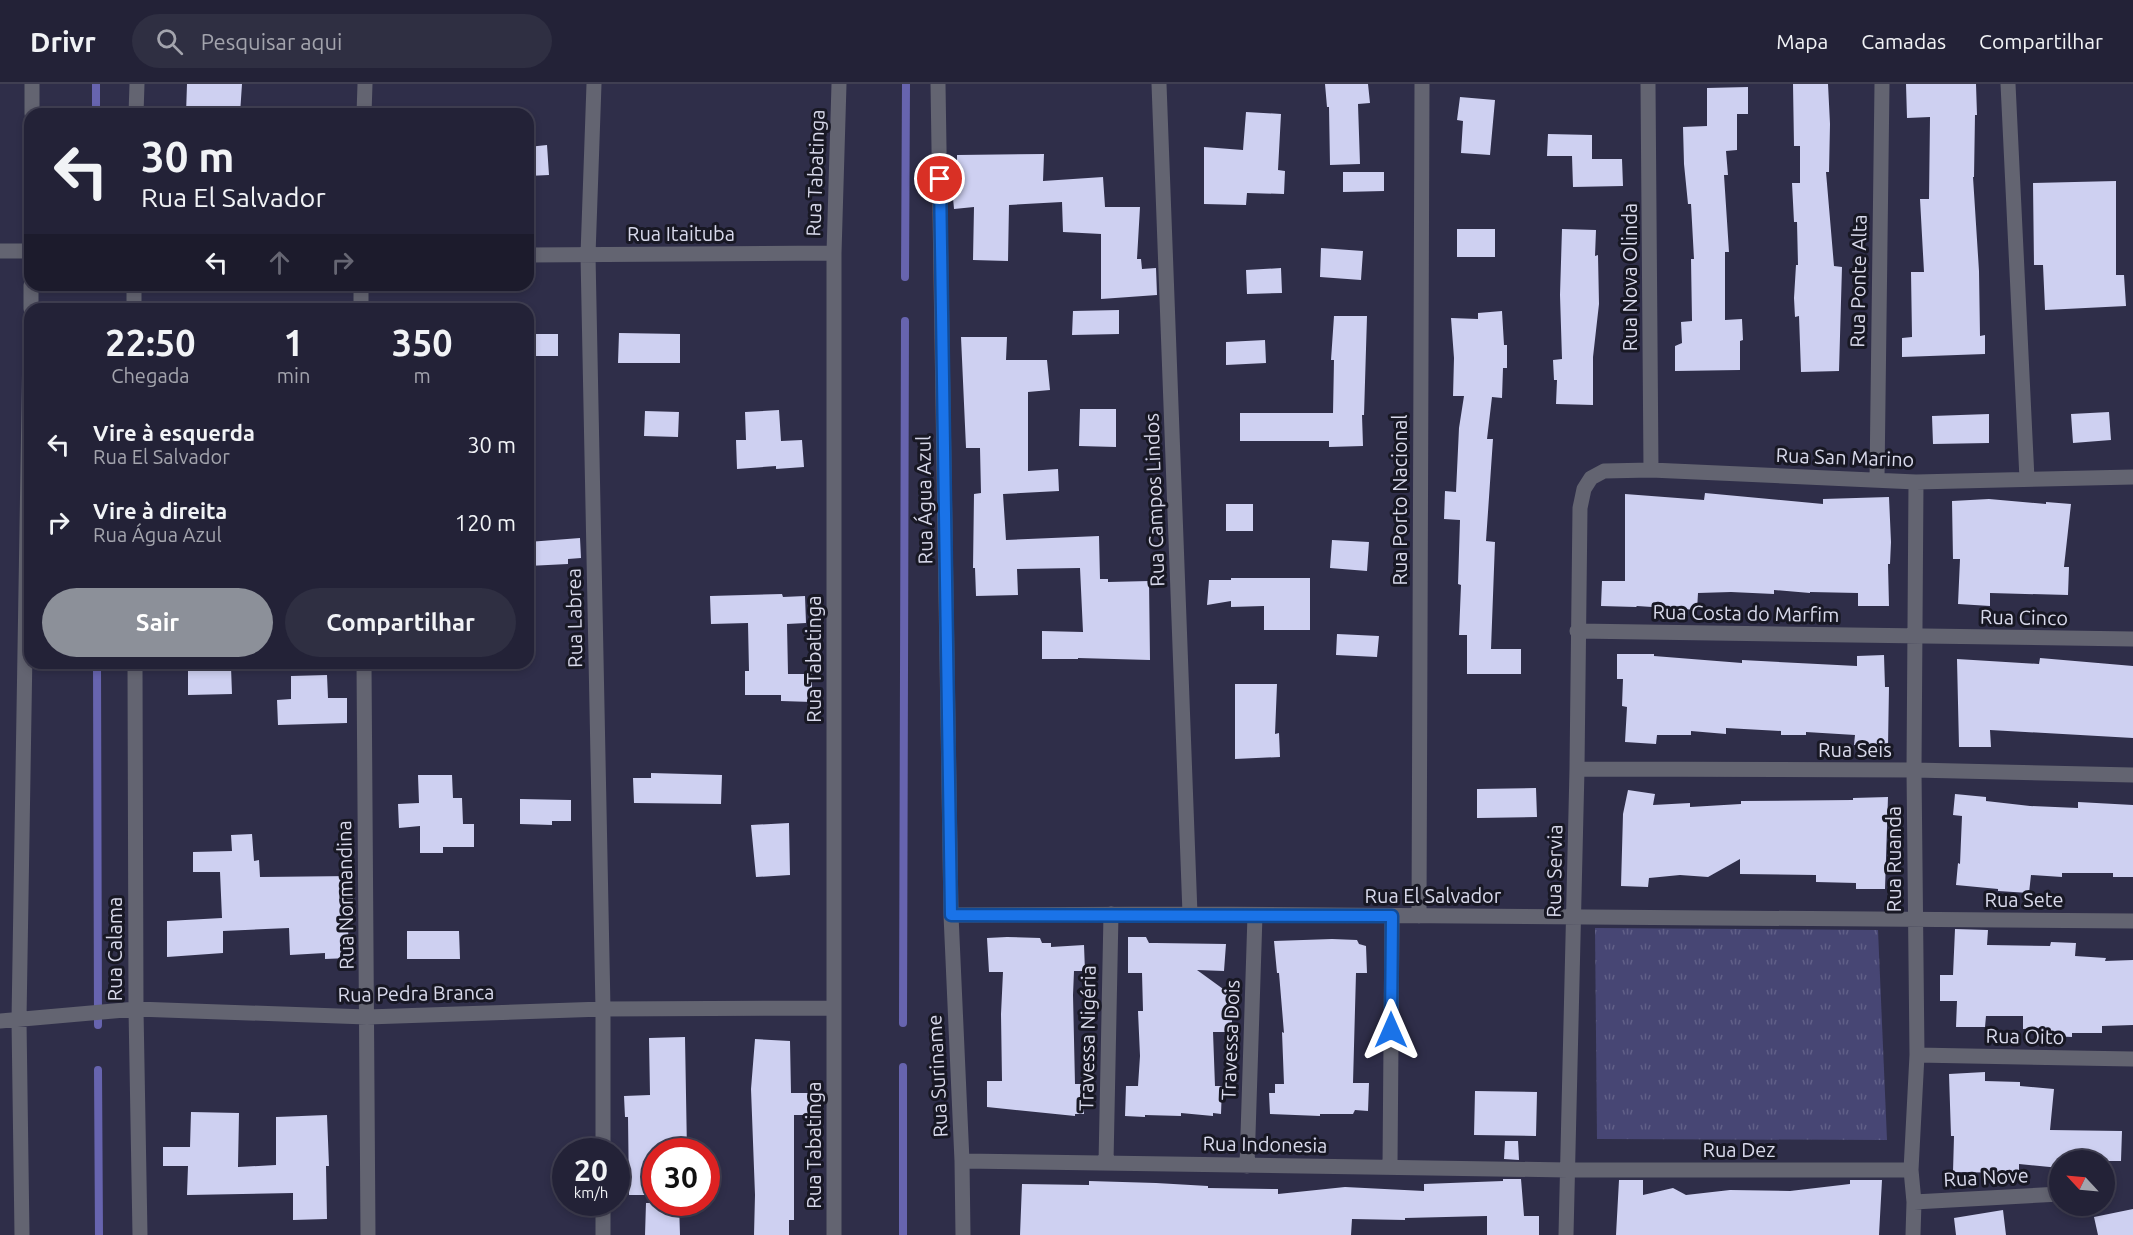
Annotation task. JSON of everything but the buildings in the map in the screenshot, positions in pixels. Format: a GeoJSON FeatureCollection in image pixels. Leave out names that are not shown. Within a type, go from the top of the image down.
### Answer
{"type":"FeatureCollection","features":[{"type":"Feature","properties":{"kind":"street"},"geometry":{"type":"LineString","coordinates":[[32,84],[32,108]]}},
{"type":"Feature","properties":{"kind":"street"},"geometry":{"type":"LineString","coordinates":[[136,108],[137,84]]}},
{"type":"Feature","properties":{"kind":"street"},"geometry":{"type":"LineString","coordinates":[[364,108],[365,84]]}},
{"type":"Feature","properties":{"kind":"street","name":"Rua Labrea"},"geometry":{"type":"LineString","coordinates":[[594,84],[588,255],[603,1009],[603,1138]]}},
{"type":"Feature","properties":{"kind":"street","name":"Rua Tabatinga"},"geometry":{"type":"LineString","coordinates":[[834,1235],[834,253],[839,84]]}},
{"type":"Feature","properties":{"kind":"street","name":"Rua Água Azul"},"geometry":{"type":"LineString","coordinates":[[938,84],[951,915]]}},
{"type":"Feature","properties":{"kind":"street","name":"Rua Campos Lindos"},"geometry":{"type":"LineString","coordinates":[[1159,84],[1191,914]]}},
{"type":"Feature","properties":{"kind":"street","name":"Rua Porto Nacional"},"geometry":{"type":"LineString","coordinates":[[1419,916],[1422,84]]}},
{"type":"Feature","properties":{"kind":"street","name":"Rua Nova Olinda"},"geometry":{"type":"LineString","coordinates":[[1648,84],[1651,470]]}},
{"type":"Feature","properties":{"kind":"street","name":"Rua Ponte Alta"},"geometry":{"type":"LineString","coordinates":[[1877,479],[1882,84]]}},
{"type":"Feature","properties":{"kind":"street"},"geometry":{"type":"LineString","coordinates":[[2008,84],[2027,479]]}},
{"type":"Feature","properties":{"kind":"street"},"geometry":{"type":"LineString","coordinates":[[0,251],[24,251]]}},
{"type":"Feature","properties":{"kind":"street","name":"Rua Itaituba"},"geometry":{"type":"LineString","coordinates":[[534,255],[834,253]]}},
{"type":"Feature","properties":{"kind":"street","name":"Rua San Marino"},"geometry":{"type":"LineString","coordinates":[[1580,508],[1584,489],[1591,478],[1604,471],[1651,470],[1916,482],[2133,477]]}},
{"type":"Feature","properties":{"kind":"street","name":"Rua Ruanda"},"geometry":{"type":"LineString","coordinates":[[1913,1235],[1914,1202],[1911,1170],[1917,1055],[1914,920],[1916,482]]}},
{"type":"Feature","properties":{"kind":"street","name":"Rua Servia"},"geometry":{"type":"LineString","coordinates":[[1566,1235],[1577,769],[1580,508]]}},
{"type":"Feature","properties":{"kind":"street","name":"Rua Costa do Marfim"},"geometry":{"type":"LineString","coordinates":[[1577,631],[1914,636]]}},
{"type":"Feature","properties":{"kind":"street","name":"Rua Cinco"},"geometry":{"type":"LineString","coordinates":[[1914,636],[2133,639]]}},
{"type":"Feature","properties":{"kind":"street"},"geometry":{"type":"LineString","coordinates":[[22,1235],[19,1020],[25,669]]}},
{"type":"Feature","properties":{"kind":"street","name":"Rua Calama"},"geometry":{"type":"LineString","coordinates":[[135,669],[136,1009],[140,1235]]}},
{"type":"Feature","properties":{"kind":"street","name":"Rua Normandina"},"geometry":{"type":"LineString","coordinates":[[364,669],[368,1235]]}},
{"type":"Feature","properties":{"kind":"street","name":"Rua Seis"},"geometry":{"type":"LineString","coordinates":[[1577,769],[1914,770],[2133,775]]}},
{"type":"Feature","properties":{"kind":"street","name":"Travessa Nigéria"},"geometry":{"type":"LineString","coordinates":[[1106,1163],[1111,914]]}},
{"type":"Feature","properties":{"kind":"street","name":"Rua El Salvador"},"geometry":{"type":"LineString","coordinates":[[951,915],[1191,914],[1914,920]]}},
{"type":"Feature","properties":{"kind":"street","name":"Rua Suriname"},"geometry":{"type":"LineString","coordinates":[[951,915],[963,1235]]}},
{"type":"Feature","properties":{"kind":"street","name":"Travessa Dois"},"geometry":{"type":"LineString","coordinates":[[1247,1166],[1255,915]]}},
{"type":"Feature","properties":{"kind":"street"},"geometry":{"type":"LineString","coordinates":[[1390,1167],[1392,916]]}},
{"type":"Feature","properties":{"kind":"street","name":"Rua Sete"},"geometry":{"type":"LineString","coordinates":[[1914,920],[2133,921]]}},
{"type":"Feature","properties":{"kind":"street","name":"Rua Pedra Branca"},"geometry":{"type":"LineString","coordinates":[[0,1021],[136,1009],[367,1017],[603,1009],[834,1008]]}},
{"type":"Feature","properties":{"kind":"street","name":"Rua Oito"},"geometry":{"type":"LineString","coordinates":[[1917,1055],[2133,1059]]}},
{"type":"Feature","properties":{"kind":"street","name":"Rua Indonesia"},"geometry":{"type":"LineString","coordinates":[[962,1161],[1568,1170]]}},
{"type":"Feature","properties":{"kind":"street","name":"Rua Dez"},"geometry":{"type":"LineString","coordinates":[[1568,1170],[1911,1170]]}},
{"type":"Feature","properties":{"kind":"street","name":"Rua Nove"},"geometry":{"type":"LineString","coordinates":[[1914,1202],[2049,1195]]}},
{"type":"Feature","properties":{"kind":"street"},"geometry":{"type":"LineString","coordinates":[[603,1216],[603,1235]]}},
{"type":"Feature","properties":{"kind":"green space"},"geometry":{"type":"Polygon","coordinates":[[[1595,928],[1878,930],[1887,1140],[1597,1139],[1595,928]]]}},
{"type":"Feature","properties":{"kind":"waterway"},"geometry":{"type":"LineString","coordinates":[[96,84],[96,108]]}},
{"type":"Feature","properties":{"kind":"waterway"},"geometry":{"type":"LineString","coordinates":[[905,277],[906,84]]}},
{"type":"Feature","properties":{"kind":"waterway"},"geometry":{"type":"LineString","coordinates":[[903,1023],[905,321]]}},
{"type":"Feature","properties":{"kind":"waterway"},"geometry":{"type":"LineString","coordinates":[[97,669],[98,1025]]}},
{"type":"Feature","properties":{"kind":"waterway"},"geometry":{"type":"LineString","coordinates":[[903,1067],[903,1235]]}},
{"type":"Feature","properties":{"kind":"waterway"},"geometry":{"type":"LineString","coordinates":[[98,1070],[99,1235]]}},
{"type":"Feature","properties":{"kind":"route"},"geometry":{"type":"LineString","coordinates":[[940,179],[951,915],[1392,916],[1391,1030]]}}]}
